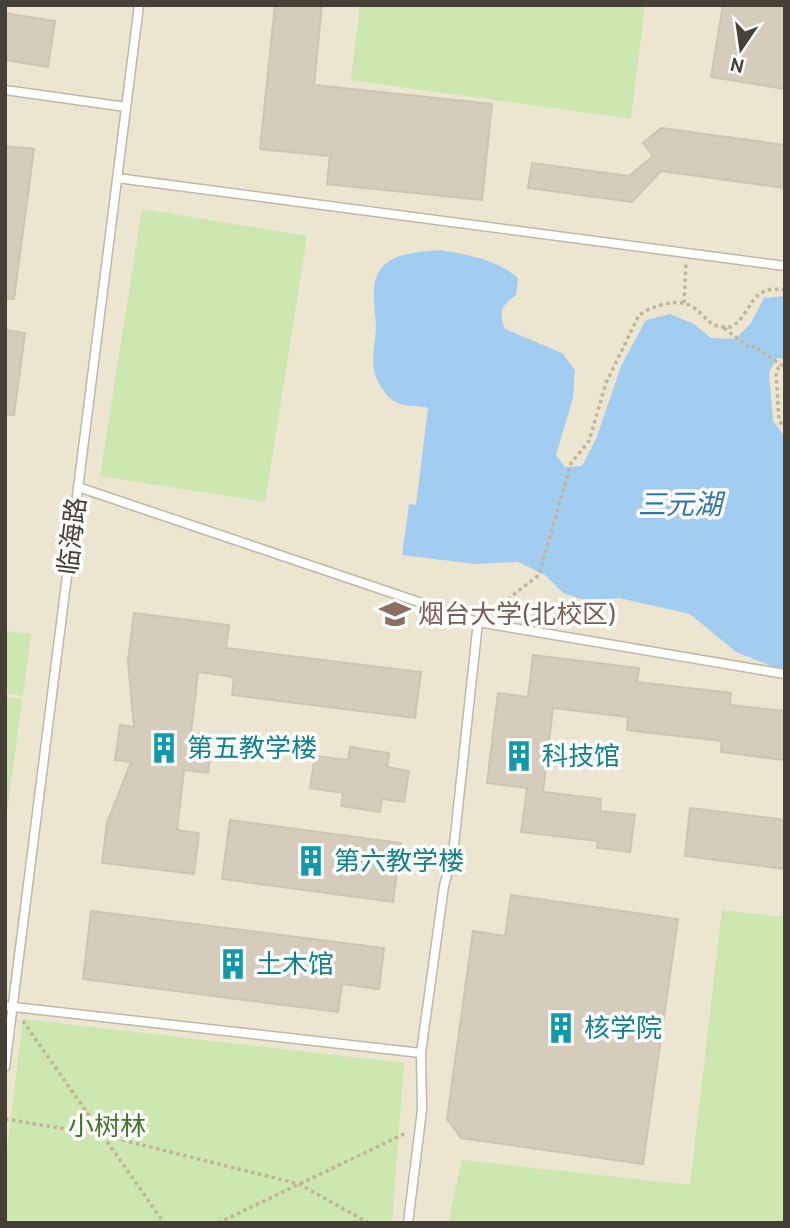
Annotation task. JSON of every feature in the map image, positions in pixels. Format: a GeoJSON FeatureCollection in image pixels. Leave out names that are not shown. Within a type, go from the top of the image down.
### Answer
{"type":"FeatureCollection","features":[{"type":"Feature","properties":{"kind":"lane","name":"临海路"},"geometry":{"type":"LineString","coordinates":[[5,1067],[9,1007],[139,5]]}},
{"type":"Feature","properties":{"kind":"lane"},"geometry":{"type":"LineString","coordinates":[[5,90],[126,107]]}},
{"type":"Feature","properties":{"kind":"lane"},"geometry":{"type":"LineString","coordinates":[[117,178],[785,266]]}},
{"type":"Feature","properties":{"kind":"lane"},"geometry":{"type":"LineString","coordinates":[[78,487],[478,622],[785,674]]}},
{"type":"Feature","properties":{"kind":"lane"},"geometry":{"type":"LineString","coordinates":[[408,1223],[422,1110],[421,1053],[444,886],[453,854],[478,622]]}},
{"type":"Feature","properties":{"kind":"lane"},"geometry":{"type":"LineString","coordinates":[[9,1007],[421,1053]]}},
{"type":"Feature","properties":{"kind":"path"},"geometry":{"type":"LineString","coordinates":[[684,303],[686,253]]}},
{"type":"Feature","properties":{"kind":"path"},"geometry":{"type":"LineString","coordinates":[[478,622],[539,575],[571,463],[589,441],[606,383],[639,316],[646,310],[662,305],[684,303],[693,307],[710,324],[731,327],[738,323],[755,297],[763,290],[785,290]]}},
{"type":"Feature","properties":{"kind":"path"},"geometry":{"type":"LineString","coordinates":[[723,327],[751,349],[754,346],[783,366],[776,371],[779,421],[785,428]]}},
{"type":"Feature","properties":{"kind":"path"},"geometry":{"type":"LineString","coordinates":[[9,1007],[164,1223]]}},
{"type":"Feature","properties":{"kind":"path"},"geometry":{"type":"LineString","coordinates":[[5,1119],[102,1135],[299,1184],[369,1223]]}},
{"type":"Feature","properties":{"kind":"path"},"geometry":{"type":"LineString","coordinates":[[218,1223],[420,1126]]}},
{"type":"Feature","properties":{"kind":"shaded area","name":"烟台大学(北校区)"},"geometry":{"type":"Polygon","coordinates":[[[5,5],[785,5],[785,1223],[5,1223],[5,5]]]}},
{"type":"Feature","properties":{"kind":"green space"},"geometry":{"type":"Polygon","coordinates":[[[360,5],[645,5],[631,119],[351,80],[360,5]]]}},
{"type":"Feature","properties":{"kind":"green space"},"geometry":{"type":"Polygon","coordinates":[[[142,209],[307,236],[265,502],[100,476],[142,209]]]}},
{"type":"Feature","properties":{"kind":"green space"},"geometry":{"type":"Polygon","coordinates":[[[5,631],[31,634],[23,696],[5,693],[5,631]]]}},
{"type":"Feature","properties":{"kind":"green space"},"geometry":{"type":"Polygon","coordinates":[[[5,697],[22,699],[5,828],[5,697]]]}},
{"type":"Feature","properties":{"kind":"green space"},"geometry":{"type":"Polygon","coordinates":[[[722,910],[785,917],[785,1223],[448,1223],[462,1160],[690,1185],[722,910]]]}},
{"type":"Feature","properties":{"kind":"green space","name":"小树林"},"geometry":{"type":"Polygon","coordinates":[[[23,1019],[404,1063],[392,1223],[5,1223],[5,1165],[23,1019]]]}},
{"type":"Feature","properties":{"kind":"water","name":"三元湖"},"geometry":{"type":"Polygon","coordinates":[[[440,250],[491,262],[518,278],[516,295],[502,309],[505,329],[562,353],[575,370],[573,398],[556,455],[565,467],[582,466],[596,439],[621,366],[646,320],[670,314],[694,324],[711,338],[735,339],[751,323],[764,298],[785,296],[785,359],[777,358],[769,372],[773,421],[785,437],[785,668],[774,667],[736,652],[690,614],[619,598],[587,601],[563,593],[545,575],[518,562],[475,564],[402,555],[409,504],[416,505],[428,408],[403,405],[393,400],[376,377],[373,359],[376,328],[375,283],[385,264],[399,256],[440,250]]]}},
{"type":"Feature","properties":{"kind":"building"},"geometry":{"type":"Polygon","coordinates":[[[275,5],[322,5],[314,85],[492,104],[482,200],[327,184],[330,156],[260,149],[275,5]]]}},
{"type":"Feature","properties":{"kind":"building"},"geometry":{"type":"Polygon","coordinates":[[[723,5],[785,5],[785,89],[711,77],[723,5]]]}},
{"type":"Feature","properties":{"kind":"building"},"geometry":{"type":"Polygon","coordinates":[[[5,13],[55,21],[48,67],[5,60],[5,13]]]}},
{"type":"Feature","properties":{"kind":"building"},"geometry":{"type":"Polygon","coordinates":[[[661,128],[785,145],[785,188],[661,171],[632,202],[528,188],[532,163],[629,176],[653,156],[643,143],[661,128]]]}},
{"type":"Feature","properties":{"kind":"building"},"geometry":{"type":"Polygon","coordinates":[[[5,146],[34,149],[14,299],[5,299],[5,146]]]}},
{"type":"Feature","properties":{"kind":"building"},"geometry":{"type":"Polygon","coordinates":[[[5,330],[25,333],[14,415],[5,414],[5,330]]]}},
{"type":"Feature","properties":{"kind":"building","name":"第五教学楼"},"geometry":{"type":"Polygon","coordinates":[[[134,613],[229,625],[226,648],[421,672],[415,718],[232,695],[234,677],[198,672],[191,733],[213,736],[208,773],[184,770],[177,830],[199,833],[194,874],[102,863],[107,823],[131,762],[115,760],[120,725],[134,727],[128,661],[134,613]]]}},
{"type":"Feature","properties":{"kind":"building","name":"科技馆"},"geometry":{"type":"Polygon","coordinates":[[[533,655],[639,668],[637,682],[731,693],[730,705],[785,711],[785,760],[721,752],[722,741],[627,730],[628,717],[553,708],[543,792],[601,799],[600,811],[635,815],[630,852],[597,848],[598,841],[521,832],[527,788],[487,783],[498,693],[528,697],[533,655]]]}},
{"type":"Feature","properties":{"kind":"building"},"geometry":{"type":"Polygon","coordinates":[[[350,747],[389,753],[387,767],[409,771],[404,802],[382,799],[380,812],[341,806],[343,793],[310,788],[315,756],[348,760],[350,747]]]}},
{"type":"Feature","properties":{"kind":"building"},"geometry":{"type":"Polygon","coordinates":[[[690,808],[785,820],[785,869],[685,856],[690,808]]]}},
{"type":"Feature","properties":{"kind":"building","name":"第六教学楼"},"geometry":{"type":"Polygon","coordinates":[[[230,820],[401,843],[393,902],[222,879],[230,820]]]}},
{"type":"Feature","properties":{"kind":"building","name":"核学院"},"geometry":{"type":"Polygon","coordinates":[[[511,895],[678,919],[643,1164],[461,1138],[447,1119],[473,931],[505,936],[511,895]]]}},
{"type":"Feature","properties":{"kind":"building","name":"土木馆"},"geometry":{"type":"Polygon","coordinates":[[[91,911],[384,948],[379,989],[342,984],[338,1012],[83,979],[91,911]]]}},
{"type":"Feature","properties":{"kind":"place","name":"烟台大学(北校区)"},"geometry":{"type":"Point","coordinates":[395,614]}},
{"type":"Feature","properties":{"kind":"place","name":"第五教学楼"},"geometry":{"type":"Point","coordinates":[164,748]}},
{"type":"Feature","properties":{"kind":"place","name":"科技馆"},"geometry":{"type":"Point","coordinates":[519,756]}},
{"type":"Feature","properties":{"kind":"place","name":"第六教学楼"},"geometry":{"type":"Point","coordinates":[311,861]}},
{"type":"Feature","properties":{"kind":"place","name":"土木馆"},"geometry":{"type":"Point","coordinates":[233,964]}},
{"type":"Feature","properties":{"kind":"place","name":"核学院"},"geometry":{"type":"Point","coordinates":[561,1028]}}]}
